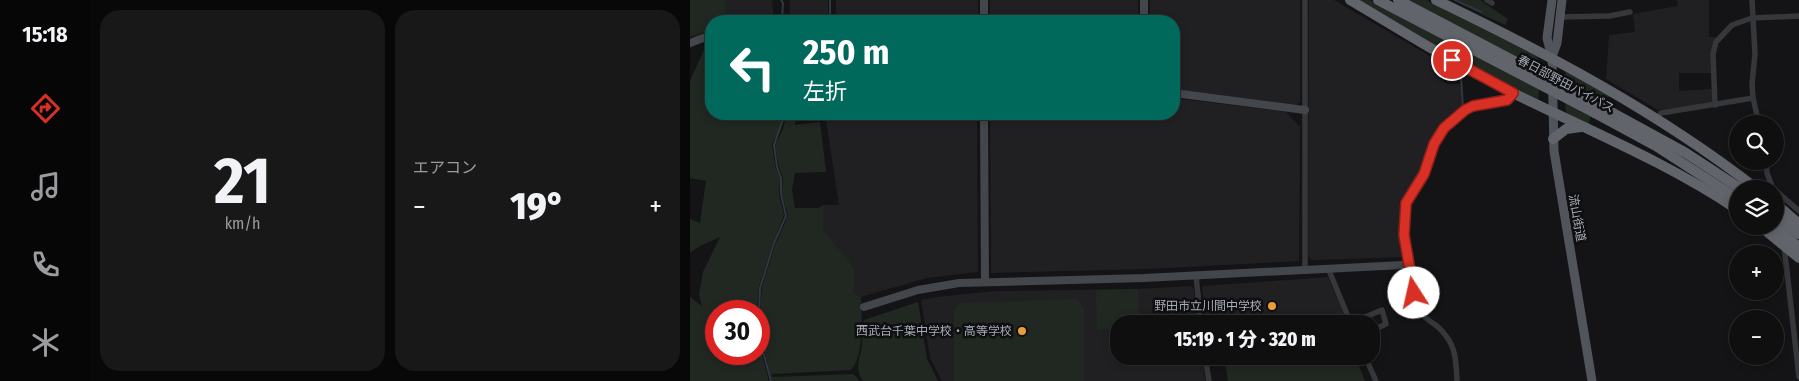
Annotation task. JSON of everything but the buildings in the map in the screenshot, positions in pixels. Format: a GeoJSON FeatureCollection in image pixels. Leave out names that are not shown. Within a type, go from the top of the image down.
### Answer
{"type":"FeatureCollection","features":[{"type":"Feature","properties":{"kind":"highway"},"geometry":{"type":"LineString","coordinates":[[1350,0],[1420,42],[1513,93],[1691,181],[1729,204]]}},
{"type":"Feature","properties":{"kind":"highway","name":"春日部野田バイパス"},"geometry":{"type":"LineString","coordinates":[[1378,0],[1686,153],[1729,181]]}},
{"type":"Feature","properties":{"kind":"highway","name":"春日部野田バイパス"},"geometry":{"type":"LineString","coordinates":[[1398,0],[1597,109],[1729,193]]}},
{"type":"Feature","properties":{"kind":"highway"},"geometry":{"type":"LineString","coordinates":[[1439,1],[1552,58],[1658,118],[1745,180]]}},
{"type":"Feature","properties":{"kind":"highway"},"geometry":{"type":"LineString","coordinates":[[1553,139],[1566,129],[1572,127],[1585,128]]}},
{"type":"Feature","properties":{"kind":"highway"},"geometry":{"type":"LineString","coordinates":[[1784,211],[1799,224]]}},
{"type":"Feature","properties":{"kind":"highway"},"geometry":{"type":"LineString","coordinates":[[1784,222],[1799,234]]}},
{"type":"Feature","properties":{"kind":"highway"},"geometry":{"type":"LineString","coordinates":[[1784,234],[1799,247]]}},
{"type":"Feature","properties":{"kind":"highway"},"geometry":{"type":"LineString","coordinates":[[1771,235],[1799,258]]}},
{"type":"Feature","properties":{"kind":"main road","name":"流山街道"},"geometry":{"type":"LineString","coordinates":[[1552,0],[1547,38],[1552,58],[1553,139],[1556,171],[1592,381]]}},
{"type":"Feature","properties":{"kind":"main road","name":"流山街道"},"geometry":{"type":"LineString","coordinates":[[1552,58],[1558,43],[1562,0]]}},
{"type":"Feature","properties":{"kind":"street"},"geometry":{"type":"LineString","coordinates":[[984,0],[984,15]]}},
{"type":"Feature","properties":{"kind":"street"},"geometry":{"type":"LineString","coordinates":[[1144,0],[1144,15]]}},
{"type":"Feature","properties":{"kind":"street"},"geometry":{"type":"LineString","coordinates":[[1305,0],[1305,270]]}},
{"type":"Feature","properties":{"kind":"street"},"geometry":{"type":"LineString","coordinates":[[1752,0],[1755,54],[1752,84],[1757,115]]}},
{"type":"Feature","properties":{"kind":"street"},"geometry":{"type":"LineString","coordinates":[[1560,17],[1609,16],[1630,12]]}},
{"type":"Feature","properties":{"kind":"street"},"geometry":{"type":"LineString","coordinates":[[1715,105],[1713,54],[1716,42],[1732,25],[1752,18],[1799,16]]}},
{"type":"Feature","properties":{"kind":"street"},"geometry":{"type":"LineString","coordinates":[[690,43],[705,37]]}},
{"type":"Feature","properties":{"kind":"street"},"geometry":{"type":"LineString","coordinates":[[1457,381],[1456,355],[1453,346],[1437,326],[1426,319],[1416,305],[1404,235],[1406,203],[1424,174],[1434,144],[1444,128],[1465,110],[1473,106],[1507,100],[1513,93]]}},
{"type":"Feature","properties":{"kind":"street"},"geometry":{"type":"LineString","coordinates":[[1180,95],[1305,110]]}},
{"type":"Feature","properties":{"kind":"street"},"geometry":{"type":"LineString","coordinates":[[1658,118],[1661,113],[1754,98]]}},
{"type":"Feature","properties":{"kind":"street"},"geometry":{"type":"LineString","coordinates":[[984,120],[986,282]]}},
{"type":"Feature","properties":{"kind":"street"},"geometry":{"type":"LineString","coordinates":[[1784,198],[1799,211]]}},
{"type":"Feature","properties":{"kind":"street"},"geometry":{"type":"LineString","coordinates":[[1784,245],[1799,377]]}},
{"type":"Feature","properties":{"kind":"street"},"geometry":{"type":"LineString","coordinates":[[864,307],[918,290],[959,283],[1196,276],[1403,265]]}},
{"type":"Feature","properties":{"kind":"street"},"geometry":{"type":"LineString","coordinates":[[1328,268],[1348,315]]}},
{"type":"Feature","properties":{"kind":"street"},"geometry":{"type":"LineString","coordinates":[[1196,276],[1201,315]]}},
{"type":"Feature","properties":{"kind":"street"},"geometry":{"type":"LineString","coordinates":[[1370,315],[1382,310],[1386,324],[1380,327]]}},
{"type":"Feature","properties":{"kind":"street"},"geometry":{"type":"LineString","coordinates":[[1207,365],[1210,381]]}},
{"type":"Feature","properties":{"kind":"street"},"geometry":{"type":"LineString","coordinates":[[1369,365],[1376,381]]}},
{"type":"Feature","properties":{"kind":"shaded area"},"geometry":{"type":"Polygon","coordinates":[[[690,0],[725,0],[725,15],[705,15],[705,32],[690,37],[690,0]]]}},
{"type":"Feature","properties":{"kind":"shaded area"},"geometry":{"type":"Polygon","coordinates":[[[725,0],[772,0],[773,15],[725,15],[725,0]]]}},
{"type":"Feature","properties":{"kind":"shaded area"},"geometry":{"type":"Polygon","coordinates":[[[790,0],[828,0],[828,15],[790,15],[790,0]]]}},
{"type":"Feature","properties":{"kind":"shaded area"},"geometry":{"type":"Polygon","coordinates":[[[836,0],[978,0],[978,15],[836,15],[836,0]]]}},
{"type":"Feature","properties":{"kind":"shaded area"},"geometry":{"type":"Polygon","coordinates":[[[990,0],[1138,0],[1138,15],[990,15],[990,0]]]}},
{"type":"Feature","properties":{"kind":"shaded area"},"geometry":{"type":"Polygon","coordinates":[[[1150,0],[1300,0],[1300,102],[1296,105],[1180,90],[1180,15],[1150,15],[1150,0]]]}},
{"type":"Feature","properties":{"kind":"shaded area"},"geometry":{"type":"Polygon","coordinates":[[[1309,0],[1334,0],[1442,63],[1439,66],[1440,79],[1447,84],[1461,84],[1462,107],[1437,132],[1428,147],[1418,177],[1402,203],[1400,235],[1404,257],[1312,260],[1308,256],[1309,0]]]}},
{"type":"Feature","properties":{"kind":"shaded area"},"geometry":{"type":"Polygon","coordinates":[[[1356,0],[1370,0],[1539,89],[1538,101],[1442,50],[1356,0]]]}},
{"type":"Feature","properties":{"kind":"shaded area"},"geometry":{"type":"Polygon","coordinates":[[[1407,0],[1426,0],[1537,54],[1539,69],[1407,0]]]}},
{"type":"Feature","properties":{"kind":"shaded area"},"geometry":{"type":"Polygon","coordinates":[[[1457,0],[1480,0],[1508,19],[1505,25],[1457,0]]]}},
{"type":"Feature","properties":{"kind":"shaded area"},"geometry":{"type":"Polygon","coordinates":[[[1677,0],[1709,0],[1709,37],[1718,37],[1713,73],[1679,73],[1679,91],[1712,89],[1712,104],[1658,110],[1606,79],[1609,35],[1635,32],[1633,14],[1678,6],[1677,0]]]}},
{"type":"Feature","properties":{"kind":"shaded area"},"geometry":{"type":"Polygon","coordinates":[[[705,48],[705,120],[782,120],[772,144],[775,167],[780,177],[779,195],[784,215],[759,286],[758,300],[705,300],[705,365],[765,365],[769,381],[690,381],[690,297],[702,306],[699,294],[703,272],[720,237],[690,253],[690,219],[700,223],[706,181],[690,178],[690,81],[705,48]]]}},
{"type":"Feature","properties":{"kind":"shaded area"},"geometry":{"type":"Polygon","coordinates":[[[1567,71],[1612,97],[1605,97],[1599,101],[1564,82],[1564,75],[1567,71]]]}},
{"type":"Feature","properties":{"kind":"shaded area"},"geometry":{"type":"Polygon","coordinates":[[[1180,99],[1286,112],[1300,127],[1299,261],[1149,269],[991,273],[990,120],[1180,120],[1180,99]]]}},
{"type":"Feature","properties":{"kind":"shaded area"},"geometry":{"type":"Polygon","coordinates":[[[1565,102],[1591,116],[1589,122],[1591,126],[1566,113],[1565,102]]]}},
{"type":"Feature","properties":{"kind":"shaded area"},"geometry":{"type":"Polygon","coordinates":[[[785,120],[795,120],[795,125],[820,122],[826,172],[795,173],[792,190],[795,208],[819,208],[823,205],[823,230],[855,269],[854,293],[861,297],[862,314],[860,346],[855,364],[851,370],[772,374],[772,377],[853,374],[860,381],[772,381],[768,365],[770,365],[770,300],[761,300],[762,287],[775,245],[788,216],[782,194],[783,178],[775,145],[785,120]]]}},
{"type":"Feature","properties":{"kind":"shaded area"},"geometry":{"type":"Polygon","coordinates":[[[826,120],[977,120],[978,272],[927,278],[861,297],[854,293],[823,230],[823,205],[839,205],[826,120]]]}},
{"type":"Feature","properties":{"kind":"shaded area","name":"野田市立川間中学校"},"geometry":{"type":"Polygon","coordinates":[[[1328,277],[1344,315],[1205,315],[1202,288],[1204,286],[1328,277]]]}},
{"type":"Feature","properties":{"kind":"shaded area","name":"西武台千葉中学校・高等学校"},"geometry":{"type":"Polygon","coordinates":[[[1191,286],[1194,289],[1197,315],[1110,315],[1110,365],[1203,365],[1205,381],[942,381],[930,358],[921,300],[994,291],[1138,289],[1191,286]]]}},
{"type":"Feature","properties":{"kind":"shaded area"},"geometry":{"type":"Polygon","coordinates":[[[1138,289],[1139,315],[1110,315],[1110,329],[1097,329],[1096,290],[1138,289]]]}},
{"type":"Feature","properties":{"kind":"shaded area"},"geometry":{"type":"Polygon","coordinates":[[[1077,299],[1084,311],[1084,381],[954,381],[954,310],[960,303],[1077,299]]]}},
{"type":"Feature","properties":{"kind":"shaded area"},"geometry":{"type":"Polygon","coordinates":[[[918,302],[927,359],[938,381],[863,381],[858,368],[864,320],[918,302]]]}},
{"type":"Feature","properties":{"kind":"shaded area"},"geometry":{"type":"Polygon","coordinates":[[[1225,365],[1359,365],[1365,381],[1228,381],[1225,365]]]}},
{"type":"Feature","properties":{"kind":"waterway"},"geometry":{"type":"LineString","coordinates":[[781,0],[783,3],[782,15]]}},
{"type":"Feature","properties":{"kind":"waterway"},"geometry":{"type":"LineString","coordinates":[[830,0],[830,15]]}},
{"type":"Feature","properties":{"kind":"waterway"},"geometry":{"type":"LineString","coordinates":[[1455,0],[1481,12]]}},
{"type":"Feature","properties":{"kind":"waterway"},"geometry":{"type":"LineString","coordinates":[[1459,112],[1463,108],[1461,76]]}},
{"type":"Feature","properties":{"kind":"waterway"},"geometry":{"type":"LineString","coordinates":[[760,300],[760,288],[774,243],[786,216],[774,145],[783,120]]}},
{"type":"Feature","properties":{"kind":"waterway"},"geometry":{"type":"LineString","coordinates":[[1423,167],[1431,144],[1438,133]]}},
{"type":"Feature","properties":{"kind":"waterway"},"geometry":{"type":"LineString","coordinates":[[767,365],[771,381]]}},
{"type":"Feature","properties":{"kind":"place","name":"野田市立川間中学校"},"geometry":{"type":"Point","coordinates":[1272,306]}},
{"type":"Feature","properties":{"kind":"place","name":"西武台千葉中学校・高等学校"},"geometry":{"type":"Point","coordinates":[1022,331]}},
{"type":"Feature","properties":{"kind":"route"},"geometry":{"type":"LineString","coordinates":[[1414,293],[1404,235],[1406,203],[1424,174],[1434,144],[1444,128],[1465,110],[1473,106],[1507,100],[1513,93],[1452,60]]}}]}
